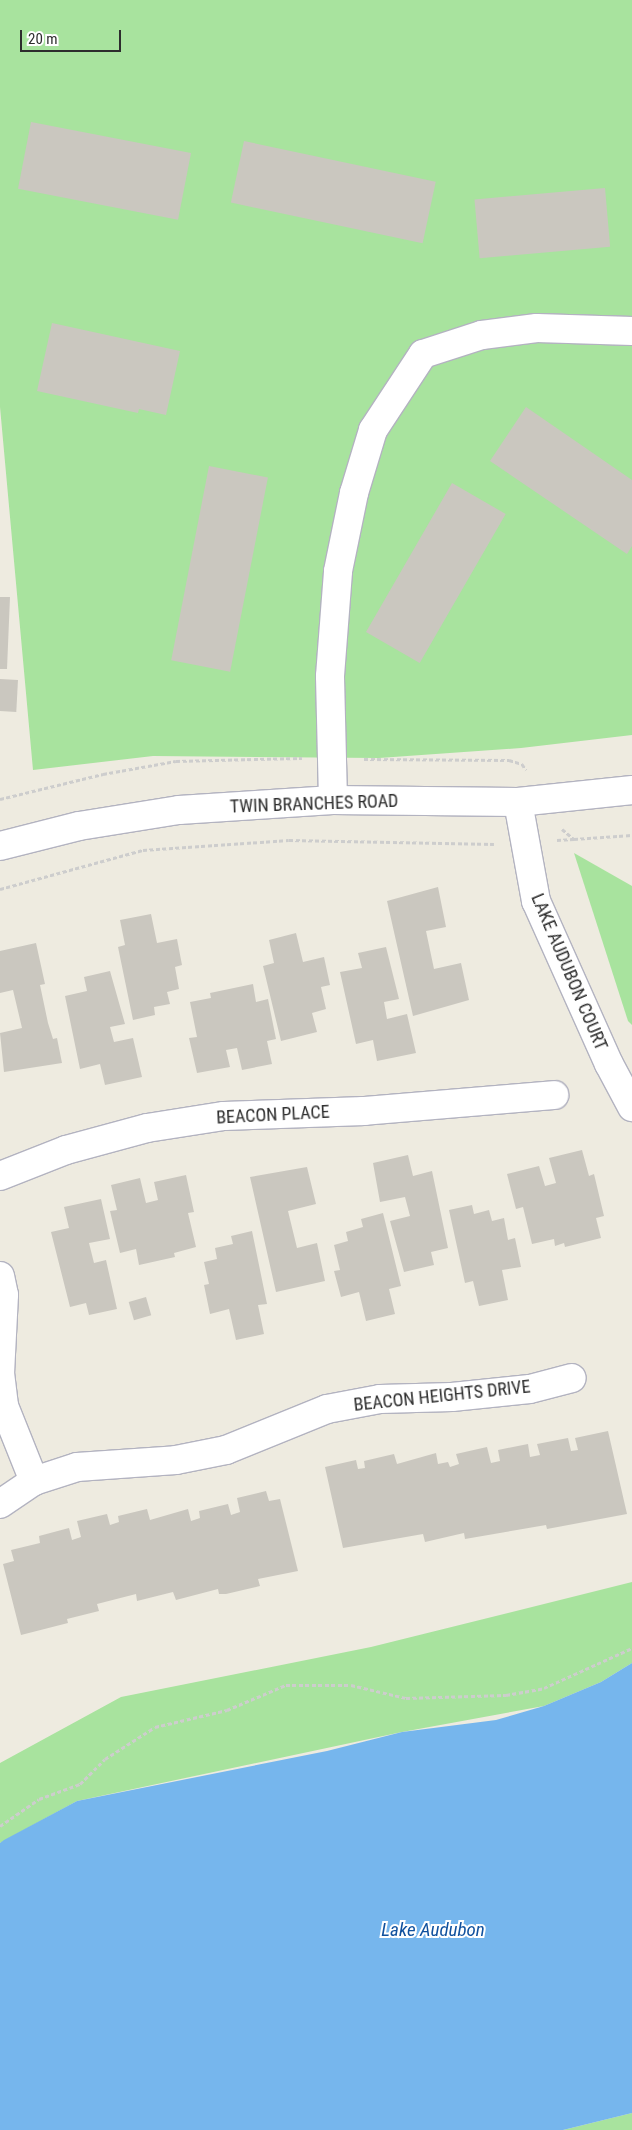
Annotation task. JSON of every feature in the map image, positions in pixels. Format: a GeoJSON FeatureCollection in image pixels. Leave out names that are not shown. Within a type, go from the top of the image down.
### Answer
{"type":"FeatureCollection","features":[{"type":"Feature","properties":{"kind":"street"},"geometry":{"type":"LineString","coordinates":[[333,800],[330,676],[338,570],[354,493],[373,430],[423,354],[482,335],[537,328],[632,331]]}},
{"type":"Feature","properties":{"kind":"street","name":"TWIN BRANCHES ROAD"},"geometry":{"type":"LineString","coordinates":[[0,846],[79,826],[179,810],[333,800],[518,802],[632,790]]}},
{"type":"Feature","properties":{"kind":"street","name":"LAKE AUDUBON COURT"},"geometry":{"type":"LineString","coordinates":[[518,802],[536,901],[609,1064],[632,1107]]}},
{"type":"Feature","properties":{"kind":"street","name":"BEACON PLACE"},"geometry":{"type":"LineString","coordinates":[[0,1176],[66,1150],[147,1128],[224,1116],[364,1111],[554,1095]]}},
{"type":"Feature","properties":{"kind":"street"},"geometry":{"type":"LineString","coordinates":[[0,1276],[4,1295],[0,1372],[4,1406],[34,1481]]}},
{"type":"Feature","properties":{"kind":"street","name":"BEACON HEIGHTS DRIVE"},"geometry":{"type":"LineString","coordinates":[[0,1504],[34,1481],[77,1467],[176,1460],[226,1450],[328,1409],[380,1400],[452,1397],[530,1389],[572,1378]]}},
{"type":"Feature","properties":{"kind":"path"},"geometry":{"type":"LineString","coordinates":[[0,889],[143,850],[289,840],[524,842],[574,839]]}},
{"type":"Feature","properties":{"kind":"path"},"geometry":{"type":"LineString","coordinates":[[0,1826],[38,1799],[80,1784],[105,1759],[155,1727],[227,1710],[286,1685],[351,1685],[406,1698],[506,1695],[544,1688],[632,1648]]}},
{"type":"Feature","properties":{"kind":"green space"},"geometry":{"type":"Polygon","coordinates":[[[0,0],[632,0],[632,735],[521,748],[379,758],[153,756],[33,770],[0,407],[0,0]]]}},
{"type":"Feature","properties":{"kind":"green space"},"geometry":{"type":"Polygon","coordinates":[[[574,853],[632,886],[632,1025],[628,1021],[574,853]]]}},
{"type":"Feature","properties":{"kind":"green space"},"geometry":{"type":"Polygon","coordinates":[[[632,1582],[632,1663],[601,1682],[544,1706],[402,1732],[77,1801],[0,1843],[0,1763],[121,1697],[371,1647],[632,1582]]]}},
{"type":"Feature","properties":{"kind":"green space"},"geometry":{"type":"Polygon","coordinates":[[[632,2113],[632,2130],[563,2130],[632,2113]]]}},
{"type":"Feature","properties":{"kind":"water","name":"Lake Audubon"},"geometry":{"type":"Polygon","coordinates":[[[632,1663],[632,2113],[563,2130],[0,2130],[0,1843],[4,1840],[77,1801],[327,1751],[402,1732],[496,1720],[544,1706],[601,1682],[632,1663]]]}},
{"type":"Feature","properties":{"kind":"building"},"geometry":{"type":"Polygon","coordinates":[[[31,122],[191,153],[178,220],[18,189],[31,122]]]}},
{"type":"Feature","properties":{"kind":"building"},"geometry":{"type":"Polygon","coordinates":[[[244,141],[436,182],[423,243],[231,203],[244,141]]]}},
{"type":"Feature","properties":{"kind":"building"},"geometry":{"type":"Polygon","coordinates":[[[605,188],[610,247],[480,258],[474,199],[605,188]]]}},
{"type":"Feature","properties":{"kind":"building"},"geometry":{"type":"Polygon","coordinates":[[[52,323],[180,351],[166,415],[139,409],[138,413],[37,391],[52,323]]]}},
{"type":"Feature","properties":{"kind":"building"},"geometry":{"type":"Polygon","coordinates":[[[526,407],[632,480],[632,546],[627,554],[490,461],[526,407]]]}},
{"type":"Feature","properties":{"kind":"building"},"geometry":{"type":"Polygon","coordinates":[[[209,466],[268,477],[230,672],[171,660],[209,466]]]}},
{"type":"Feature","properties":{"kind":"building"},"geometry":{"type":"Polygon","coordinates":[[[452,483],[506,514],[420,663],[366,632],[452,483]]]}},
{"type":"Feature","properties":{"kind":"building"},"geometry":{"type":"Polygon","coordinates":[[[0,597],[10,597],[7,669],[0,669],[0,597]]]}},
{"type":"Feature","properties":{"kind":"building"},"geometry":{"type":"Polygon","coordinates":[[[0,679],[18,680],[16,712],[0,711],[0,679]]]}},
{"type":"Feature","properties":{"kind":"building"},"geometry":{"type":"Polygon","coordinates":[[[438,887],[446,927],[426,931],[434,969],[461,963],[469,1000],[413,1016],[387,901],[438,887]]]}},
{"type":"Feature","properties":{"kind":"building"},"geometry":{"type":"Polygon","coordinates":[[[151,914],[157,943],[177,939],[182,965],[175,967],[179,989],[167,992],[170,1004],[154,1007],[155,1015],[133,1020],[118,947],[125,945],[120,920],[151,914]]]}},
{"type":"Feature","properties":{"kind":"building"},"geometry":{"type":"Polygon","coordinates":[[[296,933],[303,962],[324,957],[330,985],[321,987],[326,1009],[312,1013],[317,1032],[281,1041],[263,966],[274,963],[269,940],[296,933]]]}},
{"type":"Feature","properties":{"kind":"building"},"geometry":{"type":"Polygon","coordinates":[[[36,943],[45,984],[40,985],[48,1023],[53,1039],[57,1038],[62,1063],[4,1072],[0,1033],[22,1028],[13,990],[0,993],[0,951],[36,943]]]}},
{"type":"Feature","properties":{"kind":"building"},"geometry":{"type":"Polygon","coordinates":[[[386,947],[399,999],[384,1002],[387,1019],[407,1014],[416,1053],[377,1061],[373,1040],[356,1044],[340,972],[362,968],[358,953],[386,947]]]}},
{"type":"Feature","properties":{"kind":"building"},"geometry":{"type":"Polygon","coordinates":[[[110,971],[125,1024],[110,1027],[114,1042],[133,1038],[142,1077],[105,1085],[100,1064],[80,1069],[65,996],[87,991],[84,977],[110,971]]]}},
{"type":"Feature","properties":{"kind":"building"},"geometry":{"type":"Polygon","coordinates":[[[253,984],[256,1002],[268,999],[276,1039],[267,1041],[272,1064],[242,1070],[237,1048],[226,1050],[230,1067],[197,1073],[189,1038],[197,1037],[190,1002],[211,998],[210,993],[253,984]]]}},
{"type":"Feature","properties":{"kind":"building"},"geometry":{"type":"Polygon","coordinates":[[[582,1150],[589,1176],[594,1174],[604,1216],[596,1218],[601,1238],[565,1247],[564,1243],[555,1246],[554,1239],[532,1244],[523,1207],[516,1209],[507,1174],[539,1166],[545,1186],[556,1183],[549,1158],[582,1150]]]}},
{"type":"Feature","properties":{"kind":"building"},"geometry":{"type":"Polygon","coordinates":[[[408,1155],[413,1176],[432,1171],[448,1248],[431,1252],[434,1265],[404,1272],[390,1221],[410,1216],[405,1197],[380,1202],[373,1163],[408,1155]]]}},
{"type":"Feature","properties":{"kind":"building"},"geometry":{"type":"Polygon","coordinates":[[[307,1167],[316,1204],[288,1211],[297,1248],[317,1243],[325,1281],[276,1292],[250,1177],[307,1167]]]}},
{"type":"Feature","properties":{"kind":"building"},"geometry":{"type":"Polygon","coordinates":[[[186,1175],[194,1212],[188,1213],[196,1247],[174,1253],[175,1257],[139,1265],[136,1249],[120,1253],[110,1211],[117,1210],[111,1185],[140,1178],[146,1203],[158,1200],[154,1182],[186,1175]]]}},
{"type":"Feature","properties":{"kind":"building"},"geometry":{"type":"Polygon","coordinates":[[[101,1199],[110,1239],[89,1243],[94,1263],[106,1260],[117,1309],[89,1315],[86,1303],[70,1307],[51,1232],[69,1228],[64,1207],[101,1199]]]}},
{"type":"Feature","properties":{"kind":"building"},"geometry":{"type":"Polygon","coordinates":[[[472,1205],[474,1214],[489,1210],[492,1221],[504,1218],[508,1240],[515,1238],[521,1267],[502,1270],[508,1300],[479,1306],[473,1281],[465,1283],[449,1210],[472,1205]]]}},
{"type":"Feature","properties":{"kind":"building"},"geometry":{"type":"Polygon","coordinates":[[[383,1213],[401,1286],[389,1289],[395,1314],[366,1321],[359,1292],[341,1297],[334,1271],[340,1270],[334,1245],[348,1241],[346,1232],[363,1227],[361,1219],[383,1213]]]}},
{"type":"Feature","properties":{"kind":"building"},"geometry":{"type":"Polygon","coordinates":[[[252,1231],[267,1304],[258,1305],[264,1334],[236,1340],[229,1309],[210,1314],[204,1285],[209,1284],[204,1262],[217,1259],[215,1248],[233,1244],[231,1236],[252,1231]]]}},
{"type":"Feature","properties":{"kind":"building"},"geometry":{"type":"Polygon","coordinates":[[[146,1297],[151,1315],[134,1320],[129,1302],[146,1297]]]}},
{"type":"Feature","properties":{"kind":"building"},"geometry":{"type":"Polygon","coordinates":[[[608,1431],[627,1514],[547,1529],[546,1525],[465,1539],[464,1533],[425,1542],[423,1534],[343,1548],[325,1467],[356,1460],[358,1469],[365,1468],[364,1461],[394,1454],[397,1464],[436,1453],[438,1464],[448,1462],[450,1467],[459,1464],[456,1454],[487,1447],[491,1463],[500,1461],[498,1450],[528,1444],[530,1457],[540,1455],[537,1444],[568,1438],[571,1451],[578,1450],[575,1438],[608,1431]]]}},
{"type":"Feature","properties":{"kind":"building"},"geometry":{"type":"Polygon","coordinates":[[[266,1491],[269,1501],[280,1499],[298,1571],[258,1579],[260,1586],[226,1594],[219,1594],[218,1589],[176,1600],[173,1592],[137,1601],[136,1594],[97,1604],[99,1611],[67,1619],[68,1623],[21,1635],[3,1564],[14,1561],[11,1550],[40,1543],[39,1536],[69,1528],[72,1540],[81,1537],[77,1521],[107,1514],[110,1525],[119,1522],[118,1516],[147,1509],[150,1520],[188,1509],[191,1521],[200,1518],[199,1511],[228,1504],[231,1515],[240,1512],[237,1498],[266,1491]]]}}]}
